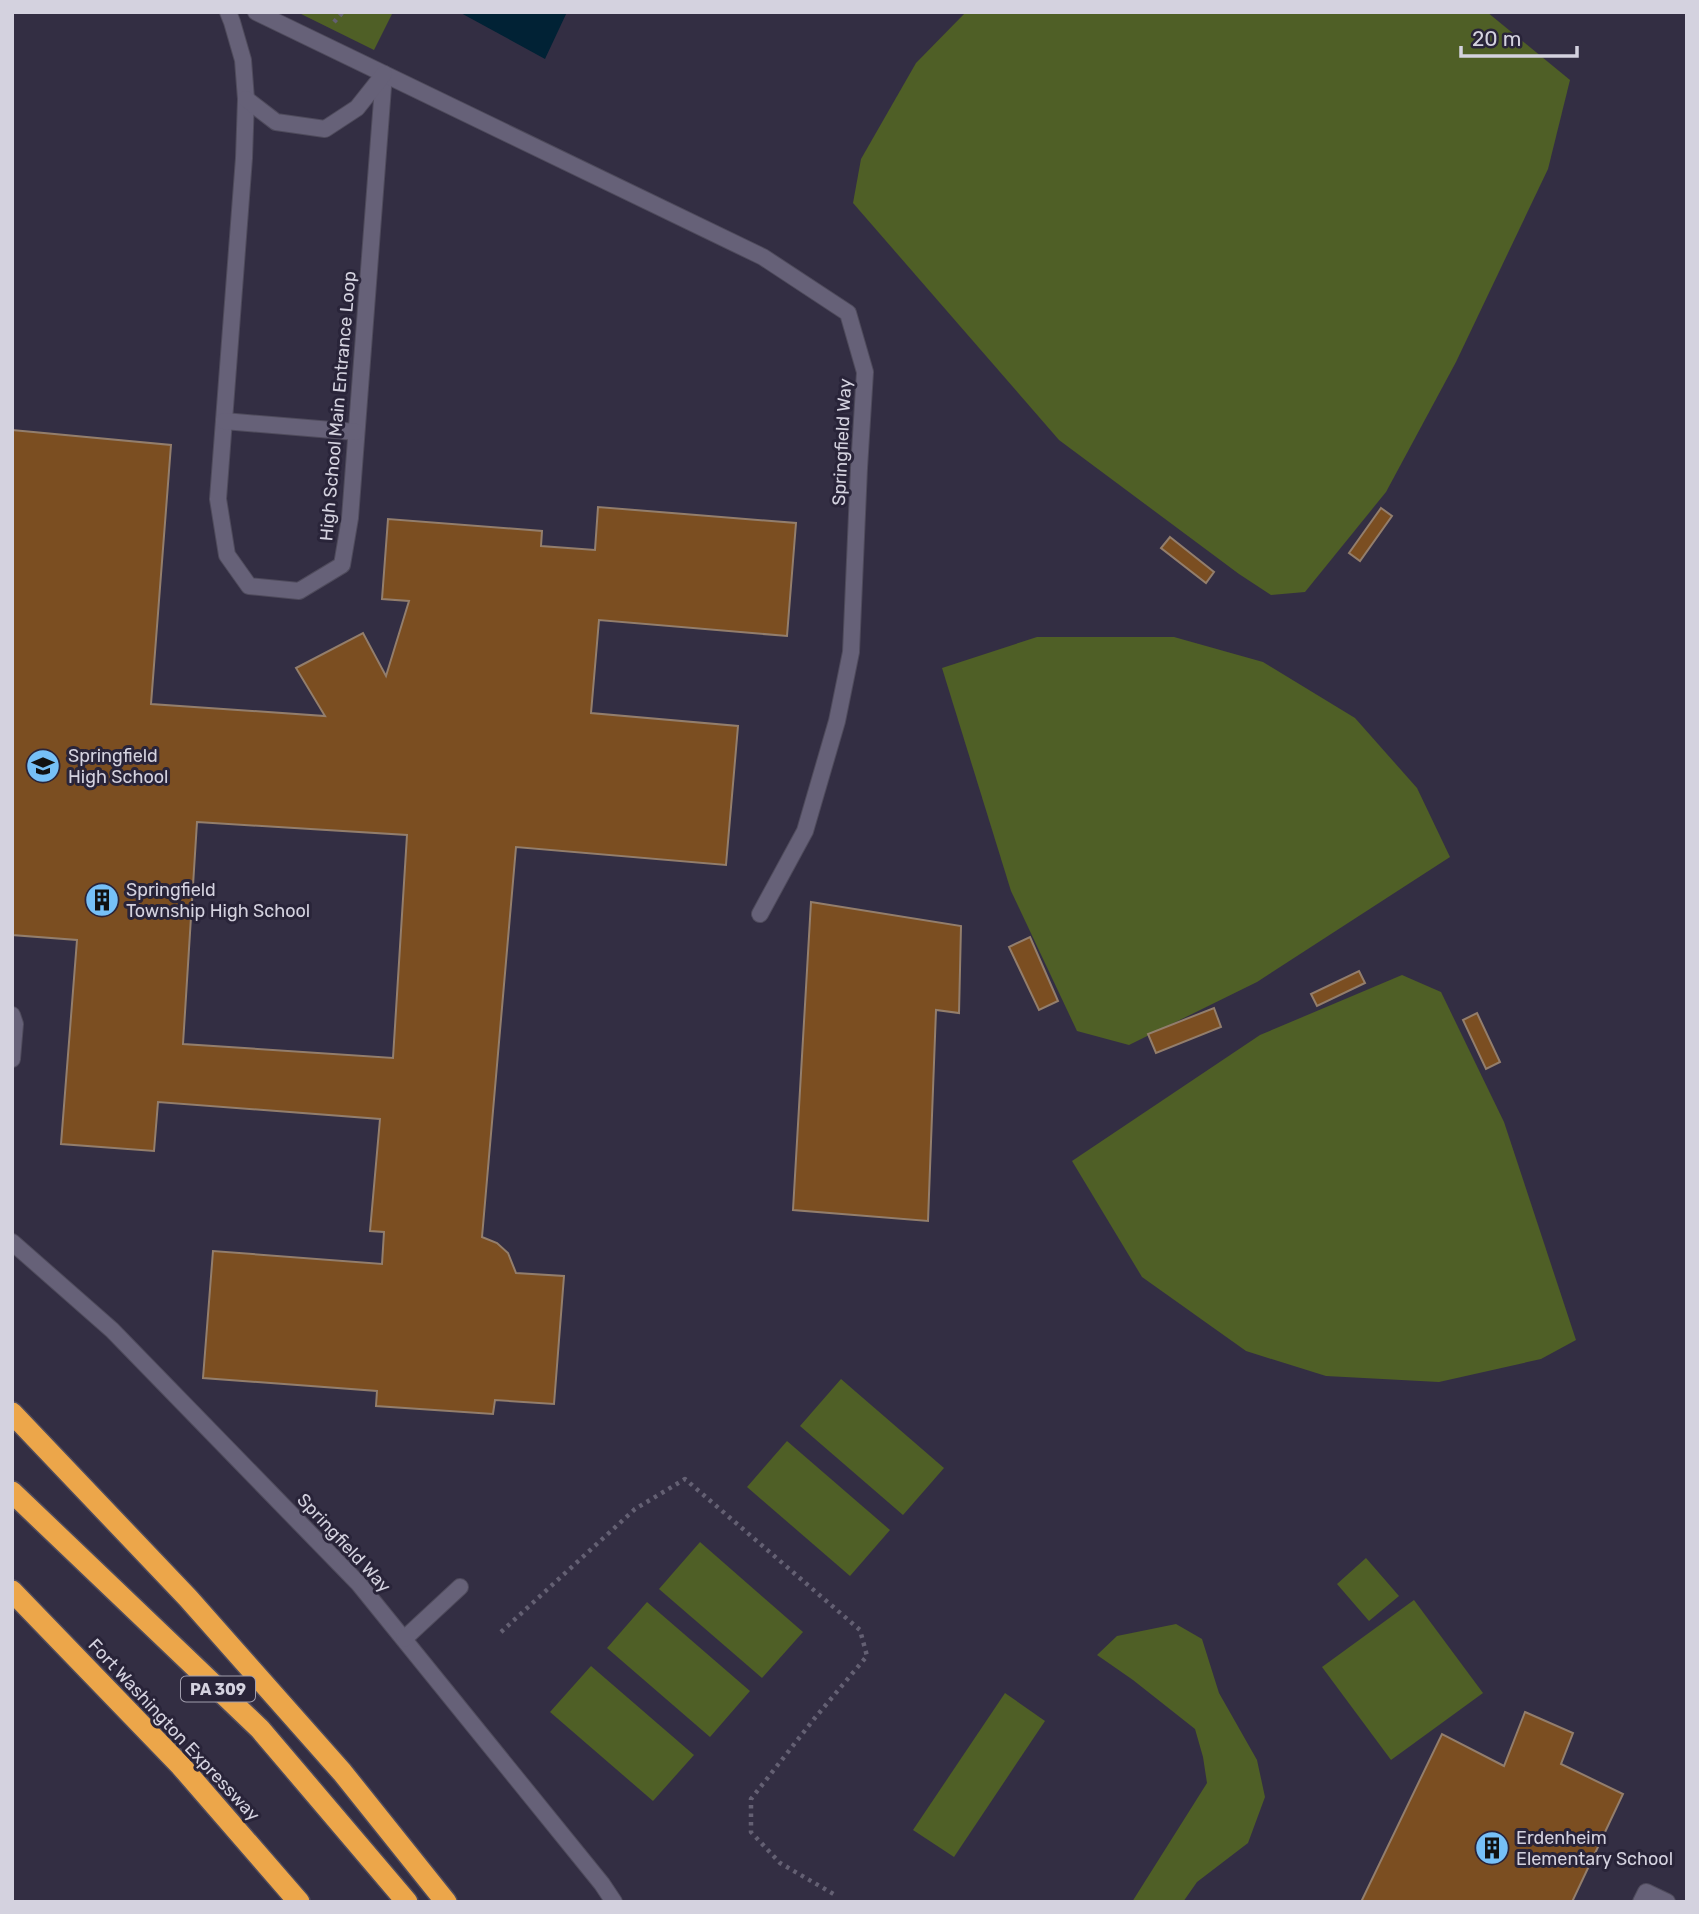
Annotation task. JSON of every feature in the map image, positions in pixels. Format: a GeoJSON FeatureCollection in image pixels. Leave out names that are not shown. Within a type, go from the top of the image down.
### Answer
{"type":"FeatureCollection","features":[{"type":"Feature","properties":{"kind":"highway"},"geometry":{"type":"LineString","coordinates":[[12,1413],[206,1619],[342,1772],[446,1902]]}},
{"type":"Feature","properties":{"kind":"highway","name":"PA 309"},"geometry":{"type":"LineString","coordinates":[[12,1492],[260,1729],[407,1902]]}},
{"type":"Feature","properties":{"kind":"highway","name":"Fort Washington Expressway"},"geometry":{"type":"LineString","coordinates":[[12,1591],[181,1766],[299,1902]]}},
{"type":"Feature","properties":{"kind":"lane"},"geometry":{"type":"LineString","coordinates":[[228,12],[243,60],[246,99],[276,122],[325,129],[357,108],[384,75]]}},
{"type":"Feature","properties":{"kind":"lane","name":"Springfield Way"},"geometry":{"type":"LineString","coordinates":[[256,12],[763,257],[848,313],[866,372],[851,652],[837,721],[805,831],[760,914]]}},
{"type":"Feature","properties":{"kind":"lane","name":"High School Main Entrance Loop"},"geometry":{"type":"LineString","coordinates":[[246,99],[244,158],[218,499],[227,555],[249,586],[299,591],[342,565],[350,517],[384,75]]}},
{"type":"Feature","properties":{"kind":"lane"},"geometry":{"type":"LineString","coordinates":[[224,421],[356,432]]}},
{"type":"Feature","properties":{"kind":"lane"},"geometry":{"type":"LineString","coordinates":[[12,1015],[15,1024],[12,1059]]}},
{"type":"Feature","properties":{"kind":"lane","name":"Springfield Way"},"geometry":{"type":"LineString","coordinates":[[12,1242],[112,1330],[359,1584],[614,1902]]}},
{"type":"Feature","properties":{"kind":"lane"},"geometry":{"type":"LineString","coordinates":[[404,1639],[460,1587]]}},
{"type":"Feature","properties":{"kind":"lane"},"geometry":{"type":"LineString","coordinates":[[1644,1897],[1667,1902]]}},
{"type":"Feature","properties":{"kind":"path"},"geometry":{"type":"LineString","coordinates":[[501,1632],[635,1509],[685,1479],[860,1630],[867,1656],[751,1799],[751,1832],[780,1863],[836,1896]]}},
{"type":"Feature","properties":{"kind":"green space"},"geometry":{"type":"Polygon","coordinates":[[[297,12],[393,12],[374,50],[297,12]]]}},
{"type":"Feature","properties":{"kind":"green space"},"geometry":{"type":"Polygon","coordinates":[[[966,12],[1487,12],[1570,80],[1548,169],[1456,362],[1386,492],[1305,592],[1271,595],[1059,440],[853,203],[861,159],[916,63],[966,12]]]}},
{"type":"Feature","properties":{"kind":"green space"},"geometry":{"type":"Polygon","coordinates":[[[1037,637],[1174,637],[1263,662],[1355,718],[1417,788],[1450,857],[1257,982],[1129,1045],[1077,1031],[1011,891],[942,668],[1037,637]]]}},
{"type":"Feature","properties":{"kind":"green space"},"geometry":{"type":"Polygon","coordinates":[[[1402,975],[1441,992],[1504,1122],[1576,1340],[1541,1359],[1439,1382],[1326,1376],[1246,1351],[1142,1277],[1072,1161],[1260,1035],[1402,975]]]}},
{"type":"Feature","properties":{"kind":"green space"},"geometry":{"type":"Polygon","coordinates":[[[841,1379],[944,1468],[903,1515],[800,1426],[841,1379]]]}},
{"type":"Feature","properties":{"kind":"green space"},"geometry":{"type":"Polygon","coordinates":[[[787,1441],[890,1530],[850,1576],[747,1487],[787,1441]]]}},
{"type":"Feature","properties":{"kind":"green space"},"geometry":{"type":"Polygon","coordinates":[[[700,1542],[803,1632],[762,1678],[659,1589],[700,1542]]]}},
{"type":"Feature","properties":{"kind":"green space"},"geometry":{"type":"Polygon","coordinates":[[[1366,1558],[1399,1596],[1369,1621],[1337,1584],[1366,1558]]]}},
{"type":"Feature","properties":{"kind":"green space"},"geometry":{"type":"Polygon","coordinates":[[[1414,1600],[1483,1693],[1391,1760],[1322,1667],[1414,1600]]]}},
{"type":"Feature","properties":{"kind":"green space"},"geometry":{"type":"Polygon","coordinates":[[[647,1602],[750,1691],[710,1737],[607,1648],[647,1602]]]}},
{"type":"Feature","properties":{"kind":"green space"},"geometry":{"type":"Polygon","coordinates":[[[1176,1624],[1202,1639],[1219,1693],[1257,1760],[1265,1797],[1248,1843],[1197,1882],[1183,1902],[1132,1902],[1207,1783],[1195,1729],[1097,1655],[1117,1636],[1176,1624]]]}},
{"type":"Feature","properties":{"kind":"green space"},"geometry":{"type":"Polygon","coordinates":[[[591,1666],[694,1755],[653,1801],[550,1712],[591,1666]]]}},
{"type":"Feature","properties":{"kind":"green space"},"geometry":{"type":"Polygon","coordinates":[[[1005,1693],[1045,1721],[954,1857],[913,1830],[1005,1693]]]}},
{"type":"Feature","properties":{"kind":"water"},"geometry":{"type":"Polygon","coordinates":[[[459,12],[567,12],[545,59],[459,12]]]}},
{"type":"Feature","properties":{"kind":"building","name":"Springfield Township High School"},"geometry":{"type":"Polygon","coordinates":[[[12,430],[171,445],[151,704],[325,716],[296,668],[363,633],[386,676],[409,601],[382,599],[388,519],[542,531],[541,546],[595,550],[598,507],[796,523],[787,636],[599,620],[591,713],[738,726],[726,865],[516,847],[482,1237],[497,1243],[508,1253],[516,1273],[564,1276],[554,1404],[495,1400],[493,1414],[376,1406],[377,1391],[203,1378],[213,1251],[382,1264],[384,1232],[370,1231],[380,1119],[158,1102],[154,1151],[61,1144],[77,940],[12,935],[12,430]],[[197,822],[183,1044],[393,1058],[407,835],[197,822]]]}},
{"type":"Feature","properties":{"kind":"building"},"geometry":{"type":"Polygon","coordinates":[[[1381,508],[1392,516],[1360,561],[1349,553],[1381,508]]]}},
{"type":"Feature","properties":{"kind":"building"},"geometry":{"type":"Polygon","coordinates":[[[1170,537],[1214,572],[1206,583],[1161,548],[1170,537]]]}},
{"type":"Feature","properties":{"kind":"building"},"geometry":{"type":"Polygon","coordinates":[[[811,902],[961,926],[959,1013],[936,1010],[928,1221],[793,1210],[811,902]]]}},
{"type":"Feature","properties":{"kind":"building"},"geometry":{"type":"Polygon","coordinates":[[[1030,937],[1058,1001],[1039,1010],[1009,947],[1030,937]]]}},
{"type":"Feature","properties":{"kind":"building"},"geometry":{"type":"Polygon","coordinates":[[[1359,971],[1365,983],[1317,1006],[1311,994],[1359,971]]]}},
{"type":"Feature","properties":{"kind":"building"},"geometry":{"type":"Polygon","coordinates":[[[1214,1008],[1221,1027],[1156,1053],[1148,1034],[1214,1008]]]}},
{"type":"Feature","properties":{"kind":"building"},"geometry":{"type":"Polygon","coordinates":[[[1477,1013],[1500,1062],[1486,1069],[1463,1020],[1477,1013]]]}},
{"type":"Feature","properties":{"kind":"building","name":"Erdenheim Elementary School"},"geometry":{"type":"Polygon","coordinates":[[[1525,1712],[1573,1733],[1561,1764],[1623,1794],[1572,1902],[1361,1902],[1442,1734],[1504,1766],[1525,1712]]]}},
{"type":"Feature","properties":{"kind":"place","name":"Springfield High School"},"geometry":{"type":"Point","coordinates":[43,766]}},
{"type":"Feature","properties":{"kind":"place","name":"Springfield Township High School"},"geometry":{"type":"Point","coordinates":[102,900]}},
{"type":"Feature","properties":{"kind":"place","name":"Erdenheim Elementary School"},"geometry":{"type":"Point","coordinates":[1492,1848]}}]}
